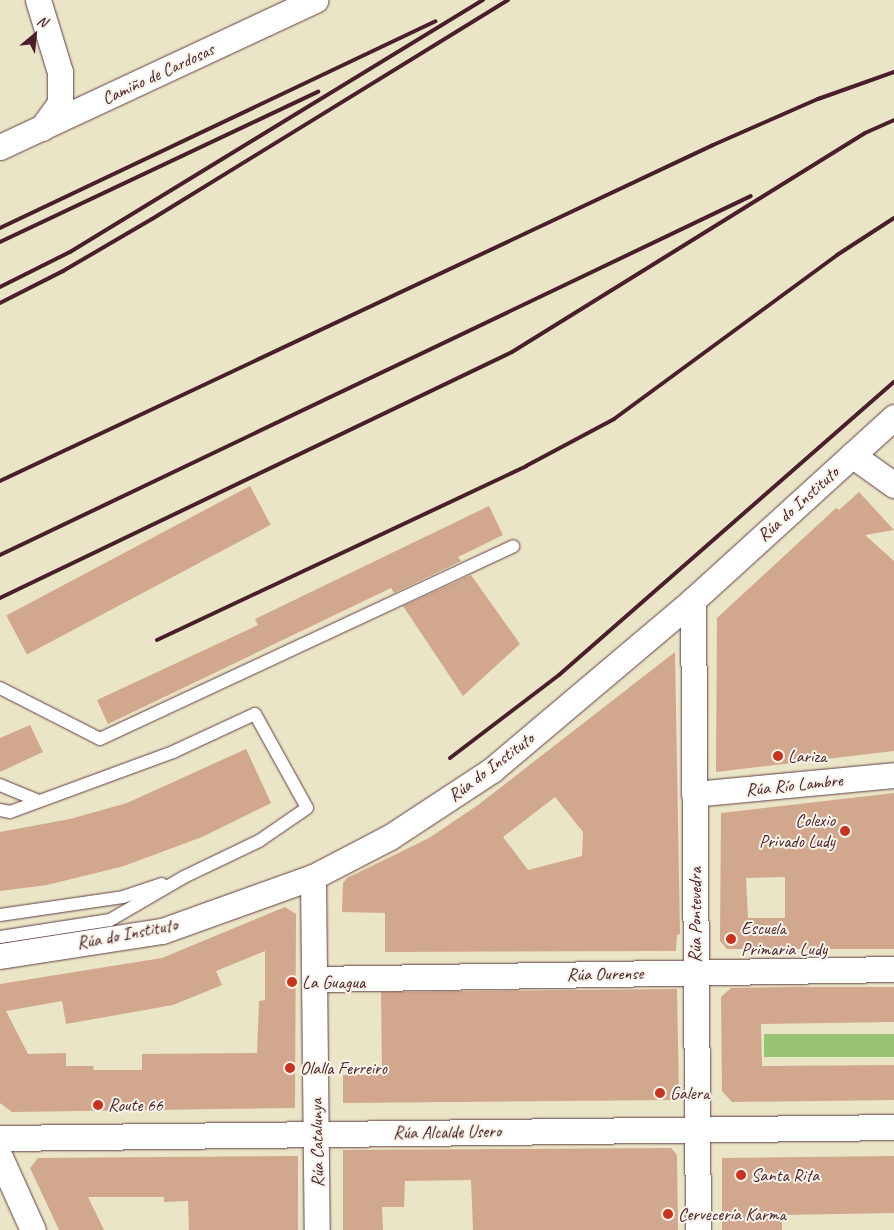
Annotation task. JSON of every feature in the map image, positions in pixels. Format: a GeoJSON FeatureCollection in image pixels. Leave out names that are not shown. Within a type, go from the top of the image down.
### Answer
{"type":"FeatureCollection","features":[{"type":"Feature","properties":{"kind":"street"},"geometry":{"type":"LineString","coordinates":[[38,0],[60,72],[60,103],[42,128]]}},
{"type":"Feature","properties":{"kind":"street","name":"Camiño de Cardosas"},"geometry":{"type":"LineString","coordinates":[[0,146],[316,0]]}},
{"type":"Feature","properties":{"kind":"street","name":"Rúa do Instituto"},"geometry":{"type":"LineString","coordinates":[[0,956],[162,931],[313,877],[390,837],[492,770],[693,600],[894,417]]}},
{"type":"Feature","properties":{"kind":"street"},"geometry":{"type":"LineString","coordinates":[[852,455],[894,485]]}},
{"type":"Feature","properties":{"kind":"street","name":"Rúa Pontevedra"},"geometry":{"type":"LineString","coordinates":[[693,600],[698,1230]]}},
{"type":"Feature","properties":{"kind":"street","name":"Rúa Río Lambre"},"geometry":{"type":"LineString","coordinates":[[694,794],[894,775]]}},
{"type":"Feature","properties":{"kind":"street","name":"Rúa Catalunya"},"geometry":{"type":"LineString","coordinates":[[313,877],[316,979],[317,1230]]}},
{"type":"Feature","properties":{"kind":"street","name":"Rúa Ourense"},"geometry":{"type":"LineString","coordinates":[[316,979],[894,969]]}},
{"type":"Feature","properties":{"kind":"street","name":"Rúa Alcalde Usero"},"geometry":{"type":"LineString","coordinates":[[0,1138],[894,1127]]}},
{"type":"Feature","properties":{"kind":"street"},"geometry":{"type":"LineString","coordinates":[[0,1157],[33,1230]]}},
{"type":"Feature","properties":{"kind":"lane"},"geometry":{"type":"LineString","coordinates":[[0,688],[100,739],[514,546]]}},
{"type":"Feature","properties":{"kind":"lane"},"geometry":{"type":"LineString","coordinates":[[0,810],[10,812],[173,752],[254,714],[307,808],[259,841],[184,877],[110,920],[0,937]]}},
{"type":"Feature","properties":{"kind":"lane"},"geometry":{"type":"LineString","coordinates":[[0,785],[39,801]]}},
{"type":"Feature","properties":{"kind":"lane"},"geometry":{"type":"LineString","coordinates":[[0,915],[123,897],[184,877]]}},
{"type":"Feature","properties":{"kind":"green space"},"geometry":{"type":"Polygon","coordinates":[[[764,1034],[894,1034],[894,1057],[764,1057],[764,1034]]]}},
{"type":"Feature","properties":{"kind":"building"},"geometry":{"type":"Polygon","coordinates":[[[250,486],[271,525],[27,654],[6,616],[250,486]]]}},
{"type":"Feature","properties":{"kind":"building"},"geometry":{"type":"Polygon","coordinates":[[[859,492],[894,530],[865,535],[894,561],[894,751],[716,772],[717,618],[836,508],[839,510],[859,492]]]}},
{"type":"Feature","properties":{"kind":"building"},"geometry":{"type":"Polygon","coordinates":[[[489,506],[503,535],[458,557],[461,561],[394,593],[391,588],[108,724],[97,700],[258,625],[255,619],[489,506]]]}},
{"type":"Feature","properties":{"kind":"building"},"geometry":{"type":"Polygon","coordinates":[[[471,575],[520,644],[463,696],[403,606],[471,575]]]}},
{"type":"Feature","properties":{"kind":"building"},"geometry":{"type":"Polygon","coordinates":[[[675,652],[680,934],[677,935],[676,951],[385,952],[385,913],[342,912],[343,883],[347,878],[429,838],[478,805],[675,652]],[[555,797],[503,837],[528,870],[582,856],[583,832],[555,797]]]}},
{"type":"Feature","properties":{"kind":"building"},"geometry":{"type":"Polygon","coordinates":[[[30,725],[43,752],[0,772],[0,738],[30,725]]]}},
{"type":"Feature","properties":{"kind":"building"},"geometry":{"type":"Polygon","coordinates":[[[246,749],[271,803],[202,837],[124,866],[47,885],[0,891],[0,832],[70,819],[127,803],[246,749]]]}},
{"type":"Feature","properties":{"kind":"building"},"geometry":{"type":"Polygon","coordinates":[[[894,793],[894,949],[727,949],[720,941],[721,813],[894,793]],[[785,877],[746,878],[748,918],[785,918],[785,877]]]}},
{"type":"Feature","properties":{"kind":"building"},"geometry":{"type":"Polygon","coordinates":[[[285,907],[296,914],[295,1108],[12,1112],[0,1103],[0,984],[162,958],[285,907]],[[265,951],[216,971],[222,985],[173,1005],[66,1024],[62,1001],[6,1011],[28,1054],[66,1053],[66,1066],[94,1066],[93,1070],[142,1070],[142,1054],[257,1053],[259,1001],[265,1000],[265,951]]]}},
{"type":"Feature","properties":{"kind":"building"},"geometry":{"type":"Polygon","coordinates":[[[894,987],[894,1022],[761,1024],[762,1066],[894,1065],[894,1100],[732,1102],[722,1091],[721,997],[731,988],[894,987]]]}},
{"type":"Feature","properties":{"kind":"building"},"geometry":{"type":"Polygon","coordinates":[[[677,989],[679,1095],[672,1100],[343,1103],[343,1075],[382,1074],[381,992],[677,989]]]}},
{"type":"Feature","properties":{"kind":"building"},"geometry":{"type":"Polygon","coordinates":[[[671,1148],[677,1155],[678,1230],[473,1230],[471,1180],[405,1181],[404,1207],[382,1207],[383,1230],[343,1230],[343,1150],[671,1148]]]}},
{"type":"Feature","properties":{"kind":"building"},"geometry":{"type":"Polygon","coordinates":[[[298,1156],[298,1230],[189,1230],[188,1201],[164,1202],[164,1197],[88,1197],[104,1230],[59,1230],[30,1168],[38,1158],[298,1156]]]}},
{"type":"Feature","properties":{"kind":"building"},"geometry":{"type":"Polygon","coordinates":[[[894,1156],[894,1213],[782,1215],[782,1230],[722,1230],[722,1158],[894,1156]]]}},
{"type":"Feature","properties":{"kind":"railway"},"geometry":{"type":"LineString","coordinates":[[0,287],[70,252],[483,0]]}},
{"type":"Feature","properties":{"kind":"railway"},"geometry":{"type":"LineString","coordinates":[[0,303],[63,271],[152,219],[508,0]]}},
{"type":"Feature","properties":{"kind":"railway"},"geometry":{"type":"LineString","coordinates":[[0,228],[435,21]]}},
{"type":"Feature","properties":{"kind":"railway"},"geometry":{"type":"LineString","coordinates":[[0,481],[713,145],[818,99],[894,72]]}},
{"type":"Feature","properties":{"kind":"railway"},"geometry":{"type":"LineString","coordinates":[[0,242],[318,92]]}},
{"type":"Feature","properties":{"kind":"railway"},"geometry":{"type":"LineString","coordinates":[[0,598],[512,352],[865,133],[894,120]]}},
{"type":"Feature","properties":{"kind":"railway"},"geometry":{"type":"LineString","coordinates":[[0,555],[751,196]]}},
{"type":"Feature","properties":{"kind":"railway"},"geometry":{"type":"LineString","coordinates":[[157,640],[526,466],[614,419],[837,255],[894,218]]}},
{"type":"Feature","properties":{"kind":"railway"},"geometry":{"type":"LineString","coordinates":[[450,758],[559,675],[894,382]]}},
{"type":"Feature","properties":{"kind":"place","name":"Lariza"},"geometry":{"type":"Point","coordinates":[778,756]}},
{"type":"Feature","properties":{"kind":"place","name":"Colexio Privado Ludy"},"geometry":{"type":"Point","coordinates":[845,831]}},
{"type":"Feature","properties":{"kind":"place","name":"Escuela Primaria Ludy"},"geometry":{"type":"Point","coordinates":[731,939]}},
{"type":"Feature","properties":{"kind":"place","name":"La Guagua"},"geometry":{"type":"Point","coordinates":[292,982]}},
{"type":"Feature","properties":{"kind":"place","name":"Olalla Ferreiro"},"geometry":{"type":"Point","coordinates":[290,1068]}},
{"type":"Feature","properties":{"kind":"place","name":"Galera"},"geometry":{"type":"Point","coordinates":[660,1093]}},
{"type":"Feature","properties":{"kind":"place","name":"Route 66"},"geometry":{"type":"Point","coordinates":[98,1105]}},
{"type":"Feature","properties":{"kind":"place","name":"Santa Rita"},"geometry":{"type":"Point","coordinates":[741,1175]}},
{"type":"Feature","properties":{"kind":"place","name":"Cervecería Karma"},"geometry":{"type":"Point","coordinates":[668,1214]}}]}
